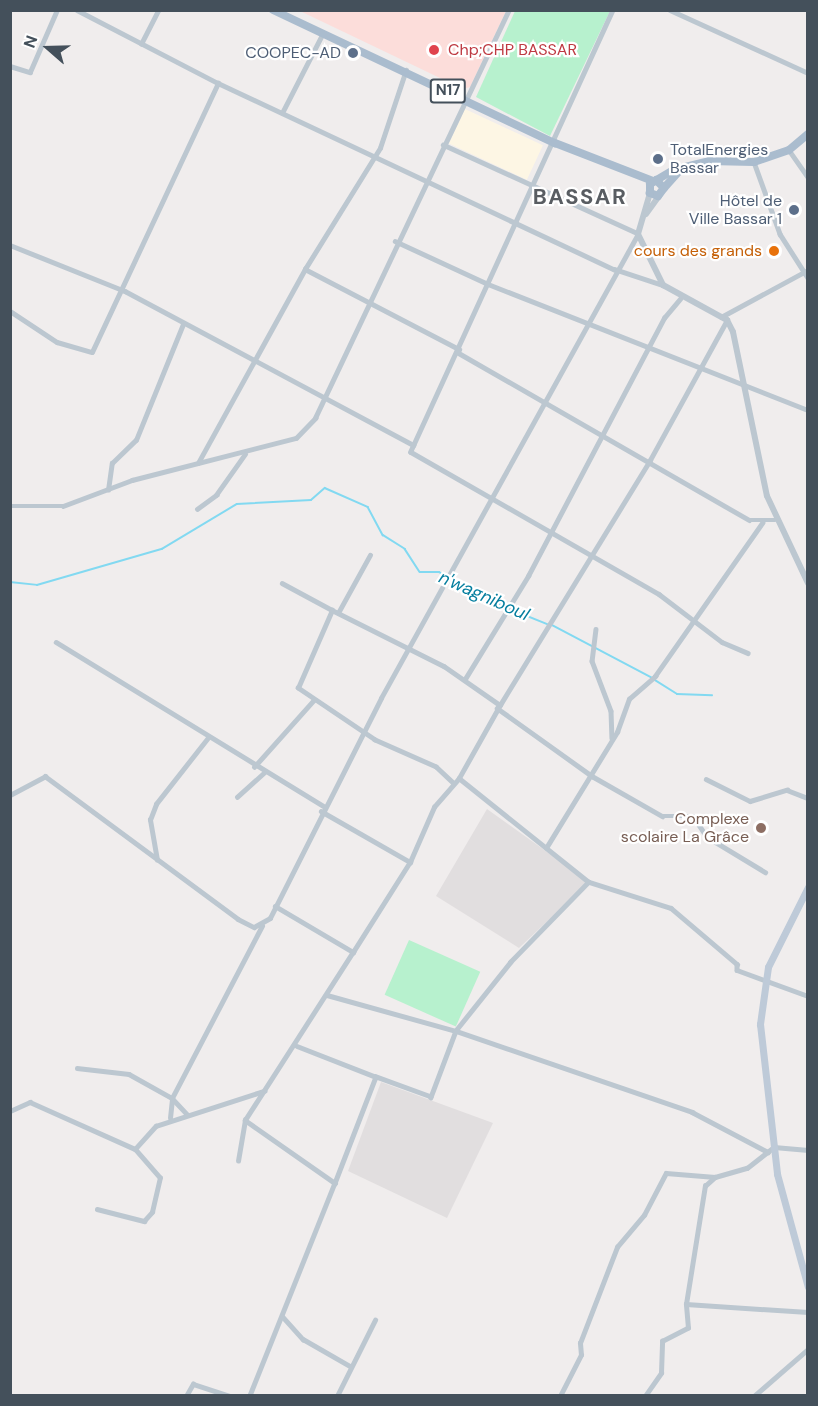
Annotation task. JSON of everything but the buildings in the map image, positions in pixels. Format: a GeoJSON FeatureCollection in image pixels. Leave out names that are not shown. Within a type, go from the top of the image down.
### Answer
{"type":"FeatureCollection","features":[{"type":"Feature","properties":{"kind":"main road","name":"N17"},"geometry":{"type":"LineString","coordinates":[[273,10],[287,13],[323,33],[407,69],[555,143],[652,186]]}},
{"type":"Feature","properties":{"kind":"main road"},"geometry":{"type":"LineString","coordinates":[[652,186],[683,167],[709,160],[754,162],[789,150],[807,134]]}},
{"type":"Feature","properties":{"kind":"main road"},"geometry":{"type":"LineString","coordinates":[[662,191],[683,167]]}},
{"type":"Feature","properties":{"kind":"main road"},"geometry":{"type":"LineString","coordinates":[[652,186],[662,191]]}},
{"type":"Feature","properties":{"kind":"main road"},"geometry":{"type":"LineString","coordinates":[[652,186],[662,191]]}},
{"type":"Feature","properties":{"kind":"main road"},"geometry":{"type":"LineString","coordinates":[[807,887],[766,982],[759,1024],[771,1150],[804,1262],[807,1287]]}},
{"type":"Feature","properties":{"kind":"street"},"geometry":{"type":"LineString","coordinates":[[10,66],[30,72],[57,10]]}},
{"type":"Feature","properties":{"kind":"street"},"geometry":{"type":"LineString","coordinates":[[77,10],[218,83],[517,221],[614,269],[663,285],[680,299],[724,319],[747,385],[775,520],[807,583]]}},
{"type":"Feature","properties":{"kind":"street"},"geometry":{"type":"LineString","coordinates":[[141,44],[158,10]]}},
{"type":"Feature","properties":{"kind":"street"},"geometry":{"type":"LineString","coordinates":[[10,506],[63,506],[198,463],[245,454],[296,438],[315,418],[395,241],[509,10]]}},
{"type":"Feature","properties":{"kind":"street"},"geometry":{"type":"LineString","coordinates":[[613,10],[555,143],[411,452],[493,497],[522,520],[548,530],[591,558],[693,617],[722,642],[748,653]]}},
{"type":"Feature","properties":{"kind":"street"},"geometry":{"type":"LineString","coordinates":[[670,10],[807,73]]}},
{"type":"Feature","properties":{"kind":"street"},"geometry":{"type":"LineString","coordinates":[[282,113],[323,33]]}},
{"type":"Feature","properties":{"kind":"street"},"geometry":{"type":"LineString","coordinates":[[198,463],[305,269],[393,122],[392,110],[407,69]]}},
{"type":"Feature","properties":{"kind":"street"},"geometry":{"type":"LineString","coordinates":[[10,311],[57,342],[92,352],[125,291],[218,83]]}},
{"type":"Feature","properties":{"kind":"street"},"geometry":{"type":"LineString","coordinates":[[443,145],[638,234],[663,285]]}},
{"type":"Feature","properties":{"kind":"street"},"geometry":{"type":"LineString","coordinates":[[789,150],[807,177]]}},
{"type":"Feature","properties":{"kind":"street"},"geometry":{"type":"LineString","coordinates":[[238,1161],[245,1120],[297,1046],[410,862],[434,807],[459,778],[531,646],[591,558],[650,460],[702,367],[724,319],[806,273],[780,234],[754,162]]}},
{"type":"Feature","properties":{"kind":"street"},"geometry":{"type":"LineString","coordinates":[[170,1118],[171,1098],[262,926],[275,906],[323,808],[493,497],[543,398],[614,269],[638,234],[652,186]]}},
{"type":"Feature","properties":{"kind":"street"},"geometry":{"type":"LineString","coordinates":[[642,220],[662,191]]}},
{"type":"Feature","properties":{"kind":"street"},"geometry":{"type":"LineString","coordinates":[[395,241],[488,284],[807,410]]}},
{"type":"Feature","properties":{"kind":"street"},"geometry":{"type":"LineString","coordinates":[[10,245],[125,291],[183,324],[255,359],[322,399],[414,445]]}},
{"type":"Feature","properties":{"kind":"street"},"geometry":{"type":"LineString","coordinates":[[305,269],[458,350],[762,523]]}},
{"type":"Feature","properties":{"kind":"street"},"geometry":{"type":"LineString","coordinates":[[465,679],[528,576],[548,530],[604,433],[648,349],[680,299]]}},
{"type":"Feature","properties":{"kind":"street"},"geometry":{"type":"LineString","coordinates":[[108,490],[112,463],[136,440],[183,324]]}},
{"type":"Feature","properties":{"kind":"street"},"geometry":{"type":"LineString","coordinates":[[197,508],[216,495],[245,454]]}},
{"type":"Feature","properties":{"kind":"street"},"geometry":{"type":"LineString","coordinates":[[546,848],[612,741],[629,699],[655,676],[693,617],[762,523],[775,520]]}},
{"type":"Feature","properties":{"kind":"street"},"geometry":{"type":"LineString","coordinates":[[338,613],[370,555]]}},
{"type":"Feature","properties":{"kind":"street"},"geometry":{"type":"LineString","coordinates":[[282,583],[465,679],[592,776],[662,816],[693,816],[708,837],[765,872]]}},
{"type":"Feature","properties":{"kind":"street"},"geometry":{"type":"LineString","coordinates":[[332,610],[298,688],[364,731],[436,767],[453,783]]}},
{"type":"Feature","properties":{"kind":"street"},"geometry":{"type":"LineString","coordinates":[[596,629],[592,661],[611,711],[612,741]]}},
{"type":"Feature","properties":{"kind":"street"},"geometry":{"type":"LineString","coordinates":[[56,642],[158,702],[207,739],[410,862]]}},
{"type":"Feature","properties":{"kind":"street"},"geometry":{"type":"LineString","coordinates":[[254,767],[314,700]]}},
{"type":"Feature","properties":{"kind":"street"},"geometry":{"type":"LineString","coordinates":[[157,860],[150,820],[156,804],[207,739]]}},
{"type":"Feature","properties":{"kind":"street"},"geometry":{"type":"LineString","coordinates":[[237,797],[264,773]]}},
{"type":"Feature","properties":{"kind":"street"},"geometry":{"type":"LineString","coordinates":[[10,795],[45,776],[238,919],[262,926]]}},
{"type":"Feature","properties":{"kind":"street"},"geometry":{"type":"LineString","coordinates":[[459,778],[590,882],[671,908],[737,964],[737,970],[807,996]]}},
{"type":"Feature","properties":{"kind":"street"},"geometry":{"type":"LineString","coordinates":[[706,779],[750,801],[787,790],[807,798]]}},
{"type":"Feature","properties":{"kind":"street"},"geometry":{"type":"LineString","coordinates":[[297,1046],[431,1097],[456,1031],[511,962],[590,882]]}},
{"type":"Feature","properties":{"kind":"street"},"geometry":{"type":"LineString","coordinates":[[800,903],[807,906]]}},
{"type":"Feature","properties":{"kind":"street"},"geometry":{"type":"LineString","coordinates":[[275,906],[353,952]]}},
{"type":"Feature","properties":{"kind":"street"},"geometry":{"type":"LineString","coordinates":[[327,995],[456,1031],[692,1112],[771,1150],[807,1150]]}},
{"type":"Feature","properties":{"kind":"street"},"geometry":{"type":"LineString","coordinates":[[77,1068],[129,1074],[171,1098],[187,1114]]}},
{"type":"Feature","properties":{"kind":"street"},"geometry":{"type":"LineString","coordinates":[[250,1395],[283,1317],[376,1077]]}},
{"type":"Feature","properties":{"kind":"street"},"geometry":{"type":"LineString","coordinates":[[135,1149],[170,1118],[264,1091]]}},
{"type":"Feature","properties":{"kind":"street"},"geometry":{"type":"LineString","coordinates":[[10,1111],[30,1102],[135,1149],[160,1178],[152,1212],[139,1223],[97,1209]]}},
{"type":"Feature","properties":{"kind":"street"},"geometry":{"type":"LineString","coordinates":[[245,1120],[335,1183]]}},
{"type":"Feature","properties":{"kind":"street"},"geometry":{"type":"LineString","coordinates":[[560,1395],[580,1354],[607,1268],[666,1173],[715,1177],[747,1168],[771,1150]]}},
{"type":"Feature","properties":{"kind":"street"},"geometry":{"type":"LineString","coordinates":[[645,1395],[661,1373],[662,1341],[688,1328],[686,1304],[705,1186],[715,1177]]}},
{"type":"Feature","properties":{"kind":"street"},"geometry":{"type":"LineString","coordinates":[[686,1304],[807,1312]]}},
{"type":"Feature","properties":{"kind":"street"},"geometry":{"type":"LineString","coordinates":[[283,1317],[303,1339],[350,1366]]}},
{"type":"Feature","properties":{"kind":"street"},"geometry":{"type":"LineString","coordinates":[[337,1395],[375,1320]]}},
{"type":"Feature","properties":{"kind":"street"},"geometry":{"type":"LineString","coordinates":[[754,1395],[807,1348]]}},
{"type":"Feature","properties":{"kind":"street"},"geometry":{"type":"LineString","coordinates":[[186,1395],[193,1384],[229,1395]]}},
{"type":"Feature","properties":{"kind":"shaded area","name":"Chp;CHP BASSAR"},"geometry":{"type":"Polygon","coordinates":[[[300,11],[506,11],[470,87],[463,89],[300,11]]]}},
{"type":"Feature","properties":{"kind":"shaded area"},"geometry":{"type":"Polygon","coordinates":[[[465,109],[543,145],[527,180],[449,143],[465,109]]]}},
{"type":"Feature","properties":{"kind":"shaded area"},"geometry":{"type":"Polygon","coordinates":[[[487,809],[589,882],[519,948],[436,896],[487,809]]]}},
{"type":"Feature","properties":{"kind":"shaded area"},"geometry":{"type":"Polygon","coordinates":[[[381,1082],[493,1123],[447,1218],[348,1171],[381,1082]]]}},
{"type":"Feature","properties":{"kind":"green space"},"geometry":{"type":"Polygon","coordinates":[[[515,11],[610,11],[550,136],[476,97],[515,11]]]}},
{"type":"Feature","properties":{"kind":"green space"},"geometry":{"type":"Polygon","coordinates":[[[409,940],[480,972],[456,1027],[385,995],[409,940]]]}},
{"type":"Feature","properties":{"kind":"waterway","name":"n'wagniboul"},"geometry":{"type":"LineString","coordinates":[[10,582],[37,585],[162,549],[237,504],[311,500],[325,488],[368,507],[383,535],[405,549],[420,572],[439,572],[505,607]]}},
{"type":"Feature","properties":{"kind":"waterway","name":"n'wagniboul"},"geometry":{"type":"LineString","coordinates":[[510,609],[547,624]]}},
{"type":"Feature","properties":{"kind":"waterway","name":"n'wagniboul"},"geometry":{"type":"LineString","coordinates":[[552,625],[651,677]]}},
{"type":"Feature","properties":{"kind":"waterway","name":"n'wagniboul"},"geometry":{"type":"LineString","coordinates":[[655,680],[677,694],[712,695]]}},
{"type":"Feature","properties":{"kind":"place","name":"Chp;CHP BASSAR"},"geometry":{"type":"Point","coordinates":[434,50]}},
{"type":"Feature","properties":{"kind":"place","name":"COOPEC-AD"},"geometry":{"type":"Point","coordinates":[353,53]}},
{"type":"Feature","properties":{"kind":"place","name":"TotalEnergies Bassar"},"geometry":{"type":"Point","coordinates":[658,159]}},
{"type":"Feature","properties":{"kind":"place","name":"Hôtel de Ville Bassar 1"},"geometry":{"type":"Point","coordinates":[794,210]}},
{"type":"Feature","properties":{"kind":"place","name":"cours des grands"},"geometry":{"type":"Point","coordinates":[774,251]}},
{"type":"Feature","properties":{"kind":"place","name":"Complexe scolaire La Grâce"},"geometry":{"type":"Point","coordinates":[761,828]}},
{"type":"Feature","properties":{"kind":"district","name":"BASSAR"},"geometry":{"type":"Point","coordinates":[580,197]}}]}
